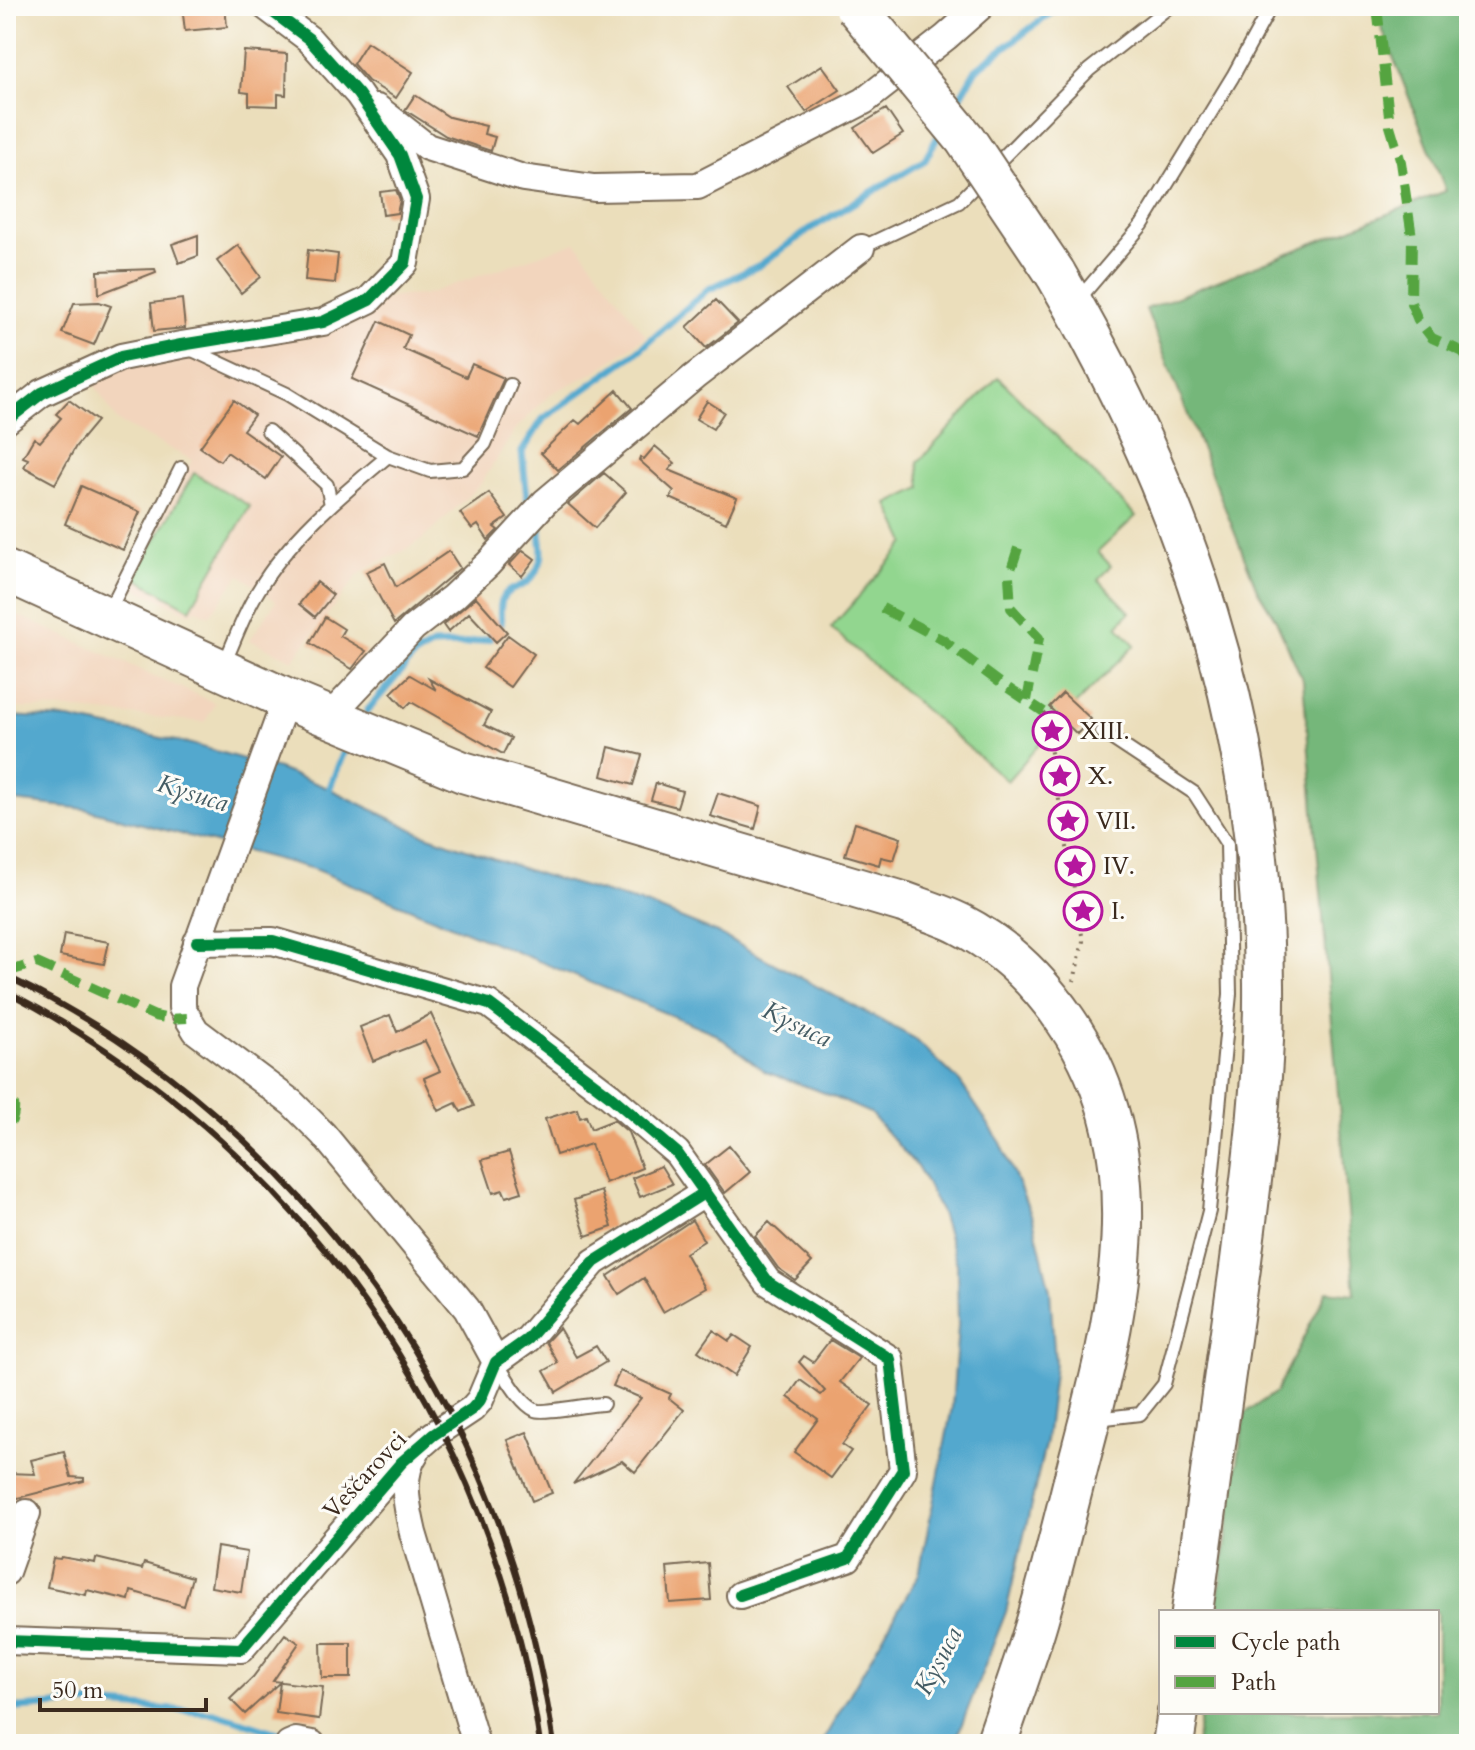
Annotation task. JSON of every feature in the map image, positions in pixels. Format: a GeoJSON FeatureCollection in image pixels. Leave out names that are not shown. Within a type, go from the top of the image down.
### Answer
{"type":"FeatureCollection","features":[{"type":"Feature","properties":{"kind":"main road"},"geometry":{"type":"LineString","coordinates":[[855,6],[965,139],[1064,289],[1167,496],[1216,637],[1234,707],[1260,881],[1264,985],[1261,1064],[1251,1183],[1192,1610]]}},
{"type":"Feature","properties":{"kind":"main road"},"geometry":{"type":"LineString","coordinates":[[6,571],[222,667],[286,699],[463,772],[903,902],[959,923],[990,942],[1051,998],[1075,1033],[1099,1079],[1109,1107],[1116,1139],[1122,1218],[1121,1274],[1090,1420],[1038,1619],[996,1744]]}},
{"type":"Feature","properties":{"kind":"main road"},"geometry":{"type":"LineString","coordinates":[[1173,1744],[1178,1714]]}},
{"type":"Feature","properties":{"kind":"street"},"geometry":{"type":"LineString","coordinates":[[6,421],[42,393],[121,357],[323,322],[369,300],[405,263],[416,199],[400,155],[358,94],[309,39],[265,6]]}},
{"type":"Feature","properties":{"kind":"street"},"geometry":{"type":"LineString","coordinates":[[358,94],[427,147],[523,178],[594,188],[698,186],[864,101],[981,6]]}},
{"type":"Feature","properties":{"kind":"street"},"geometry":{"type":"LineString","coordinates":[[330,716],[413,628],[488,564],[545,502],[694,377],[861,248]]}},
{"type":"Feature","properties":{"kind":"street"},"geometry":{"type":"LineString","coordinates":[[286,699],[182,986],[182,1008],[196,1031],[292,1103],[323,1134],[467,1309],[496,1362],[528,1339],[594,1262],[704,1193]]}},
{"type":"Feature","properties":{"kind":"street"},"geometry":{"type":"LineString","coordinates":[[197,942],[273,941],[489,1004],[609,1095],[677,1153],[768,1282],[890,1359],[903,1470],[848,1558],[740,1595]]}},
{"type":"Feature","properties":{"kind":"street","name":"Veščarovci"},"geometry":{"type":"LineString","coordinates":[[6,1641],[241,1649],[402,1462],[480,1400],[496,1362]]}},
{"type":"Feature","properties":{"kind":"street","name":"Veščarovci"},"geometry":{"type":"LineString","coordinates":[[423,1444],[408,1465],[407,1504],[476,1744]]}},
{"type":"Feature","properties":{"kind":"street"},"geometry":{"type":"LineString","coordinates":[[6,1572],[27,1513]]}},
{"type":"Feature","properties":{"kind":"street"},"geometry":{"type":"LineString","coordinates":[[289,1744],[296,1741],[312,1744]]}},
{"type":"Feature","properties":{"kind":"lane"},"geometry":{"type":"LineString","coordinates":[[861,248],[959,202],[1089,70],[1170,6]]}},
{"type":"Feature","properties":{"kind":"lane"},"geometry":{"type":"LineString","coordinates":[[1064,289],[1142,225],[1233,76],[1271,6]]}},
{"type":"Feature","properties":{"kind":"lane"},"geometry":{"type":"LineString","coordinates":[[181,345],[287,394],[388,456],[430,471],[463,468],[485,444],[510,385]]}},
{"type":"Feature","properties":{"kind":"lane"},"geometry":{"type":"LineString","coordinates":[[268,431],[327,485],[331,505]]}},
{"type":"Feature","properties":{"kind":"lane"},"geometry":{"type":"LineString","coordinates":[[222,667],[257,591],[289,547],[331,505],[388,456]]}},
{"type":"Feature","properties":{"kind":"lane"},"geometry":{"type":"LineString","coordinates":[[107,616],[181,468]]}},
{"type":"Feature","properties":{"kind":"lane"},"geometry":{"type":"LineString","coordinates":[[1090,1420],[1140,1414],[1164,1384],[1209,1211],[1230,994],[1227,844],[1194,793],[1102,732]]}},
{"type":"Feature","properties":{"kind":"lane"},"geometry":{"type":"LineString","coordinates":[[496,1362],[525,1402],[536,1411],[603,1404]]}},
{"type":"Feature","properties":{"kind":"path"},"geometry":{"type":"LineString","coordinates":[[1044,712],[1083,941]]}},
{"type":"Feature","properties":{"kind":"shaded area"},"geometry":{"type":"Polygon","coordinates":[[[576,242],[646,336],[595,372],[552,393],[515,430],[480,485],[423,539],[358,575],[293,660],[250,640],[276,601],[240,575],[209,616],[195,609],[191,614],[127,584],[192,460],[117,421],[91,379],[119,367],[244,343],[322,336],[394,296],[424,295],[576,242]]]}},
{"type":"Feature","properties":{"kind":"shaded area"},"geometry":{"type":"Polygon","coordinates":[[[6,610],[215,703],[205,722],[69,709],[6,708],[6,610]]]}},
{"type":"Feature","properties":{"kind":"green space"},"geometry":{"type":"Polygon","coordinates":[[[1373,6],[1469,6],[1469,1744],[1196,1744],[1201,1714],[1439,1714],[1439,1610],[1216,1610],[1245,1413],[1276,1392],[1327,1291],[1355,1294],[1303,681],[1275,618],[1257,589],[1146,309],[1446,191],[1373,6]]]}},
{"type":"Feature","properties":{"kind":"green space"},"geometry":{"type":"Polygon","coordinates":[[[998,377],[1136,516],[1098,552],[1111,566],[1098,579],[1130,612],[1117,626],[1135,645],[1063,717],[1007,781],[831,628],[906,543],[888,504],[921,488],[918,462],[998,377]]]}},
{"type":"Feature","properties":{"kind":"green space"},"geometry":{"type":"Polygon","coordinates":[[[194,473],[250,506],[190,609],[134,577],[194,473]]]}},
{"type":"Feature","properties":{"kind":"water","name":"Kysuca"},"geometry":{"type":"Polygon","coordinates":[[[6,716],[69,719],[191,744],[278,769],[328,788],[420,833],[539,874],[648,905],[717,933],[914,1038],[960,1082],[1001,1143],[1033,1219],[1050,1291],[1055,1363],[1046,1441],[1006,1612],[954,1744],[821,1744],[919,1574],[952,1407],[958,1326],[957,1264],[941,1213],[919,1169],[870,1113],[766,1072],[714,1033],[314,869],[85,809],[6,800],[6,716]]]}},
{"type":"Feature","properties":{"kind":"building"},"geometry":{"type":"Polygon","coordinates":[[[182,6],[225,6],[227,27],[185,31],[182,6]]]}},
{"type":"Feature","properties":{"kind":"building"},"geometry":{"type":"Polygon","coordinates":[[[367,42],[413,72],[396,98],[368,81],[353,64],[367,42]]]}},
{"type":"Feature","properties":{"kind":"building"},"geometry":{"type":"Polygon","coordinates":[[[244,51],[287,54],[286,95],[278,94],[278,106],[249,105],[249,93],[241,92],[244,51]]]}},
{"type":"Feature","properties":{"kind":"building"},"geometry":{"type":"Polygon","coordinates":[[[822,65],[840,90],[806,112],[788,87],[822,65]]]}},
{"type":"Feature","properties":{"kind":"building"},"geometry":{"type":"Polygon","coordinates":[[[415,95],[449,117],[486,126],[484,134],[495,137],[491,151],[446,136],[405,110],[415,95]]]}},
{"type":"Feature","properties":{"kind":"building"},"geometry":{"type":"Polygon","coordinates":[[[886,109],[903,134],[873,153],[855,128],[886,109]]]}},
{"type":"Feature","properties":{"kind":"building"},"geometry":{"type":"Polygon","coordinates":[[[396,190],[400,200],[397,213],[383,215],[380,192],[396,190]]]}},
{"type":"Feature","properties":{"kind":"building"},"geometry":{"type":"Polygon","coordinates":[[[198,235],[198,256],[179,263],[172,244],[198,235]]]}},
{"type":"Feature","properties":{"kind":"building"},"geometry":{"type":"Polygon","coordinates":[[[238,245],[261,277],[241,293],[217,261],[238,245]]]}},
{"type":"Feature","properties":{"kind":"building"},"geometry":{"type":"Polygon","coordinates":[[[308,250],[338,254],[335,283],[305,280],[308,250]]]}},
{"type":"Feature","properties":{"kind":"building"},"geometry":{"type":"Polygon","coordinates":[[[155,269],[156,272],[99,294],[98,271],[155,269]]]}},
{"type":"Feature","properties":{"kind":"building"},"geometry":{"type":"Polygon","coordinates":[[[182,299],[185,328],[154,331],[151,303],[182,299]]]}},
{"type":"Feature","properties":{"kind":"building"},"geometry":{"type":"Polygon","coordinates":[[[716,300],[738,323],[706,348],[687,327],[716,300]]]}},
{"type":"Feature","properties":{"kind":"building"},"geometry":{"type":"Polygon","coordinates":[[[99,302],[111,306],[94,345],[62,333],[74,303],[99,302]]]}},
{"type":"Feature","properties":{"kind":"building"},"geometry":{"type":"Polygon","coordinates":[[[379,321],[409,335],[403,349],[466,377],[472,364],[504,378],[478,436],[352,379],[379,321]]]}},
{"type":"Feature","properties":{"kind":"building"},"geometry":{"type":"Polygon","coordinates":[[[617,390],[632,408],[558,470],[541,453],[575,420],[580,424],[617,390]]]}},
{"type":"Feature","properties":{"kind":"building"},"geometry":{"type":"Polygon","coordinates":[[[69,400],[97,421],[76,446],[55,484],[24,467],[28,459],[23,457],[34,438],[40,442],[61,418],[56,414],[69,400]]]}},
{"type":"Feature","properties":{"kind":"building"},"geometry":{"type":"Polygon","coordinates":[[[234,400],[254,415],[243,430],[281,457],[266,479],[227,452],[220,461],[200,447],[234,400]]]}},
{"type":"Feature","properties":{"kind":"building"},"geometry":{"type":"Polygon","coordinates":[[[707,401],[724,412],[713,429],[696,419],[707,401]]]}},
{"type":"Feature","properties":{"kind":"building"},"geometry":{"type":"Polygon","coordinates":[[[655,446],[675,463],[669,470],[737,498],[726,523],[670,498],[674,491],[639,460],[640,457],[644,459],[655,446]]]}},
{"type":"Feature","properties":{"kind":"building"},"geometry":{"type":"Polygon","coordinates":[[[604,473],[626,492],[595,528],[568,504],[604,473]]]}},
{"type":"Feature","properties":{"kind":"building"},"geometry":{"type":"Polygon","coordinates":[[[81,486],[140,512],[123,550],[65,524],[81,486]]]}},
{"type":"Feature","properties":{"kind":"building"},"geometry":{"type":"Polygon","coordinates":[[[489,493],[507,518],[494,527],[498,530],[488,540],[478,525],[472,529],[460,513],[489,493]]]}},
{"type":"Feature","properties":{"kind":"building"},"geometry":{"type":"Polygon","coordinates":[[[523,550],[535,559],[522,576],[509,565],[523,550]]]}},
{"type":"Feature","properties":{"kind":"building"},"geometry":{"type":"Polygon","coordinates":[[[449,551],[460,568],[394,624],[366,572],[385,563],[396,587],[449,551]]]}},
{"type":"Feature","properties":{"kind":"building"},"geometry":{"type":"Polygon","coordinates":[[[317,582],[333,595],[315,617],[299,604],[317,582]]]}},
{"type":"Feature","properties":{"kind":"building"},"geometry":{"type":"Polygon","coordinates":[[[476,597],[507,632],[496,642],[469,613],[448,632],[443,625],[476,597]]]}},
{"type":"Feature","properties":{"kind":"building"},"geometry":{"type":"Polygon","coordinates":[[[325,617],[344,629],[340,636],[366,651],[352,669],[310,643],[325,617]]]}},
{"type":"Feature","properties":{"kind":"building"},"geometry":{"type":"Polygon","coordinates":[[[508,635],[534,654],[510,687],[483,668],[508,635]]]}},
{"type":"Feature","properties":{"kind":"building"},"geometry":{"type":"Polygon","coordinates":[[[410,675],[436,690],[429,679],[491,712],[484,725],[511,738],[503,754],[411,702],[405,708],[391,693],[410,675]]]}},
{"type":"Feature","properties":{"kind":"building"},"geometry":{"type":"Polygon","coordinates":[[[1063,693],[1091,719],[1077,734],[1049,707],[1063,693]]]}},
{"type":"Feature","properties":{"kind":"building"},"geometry":{"type":"Polygon","coordinates":[[[609,747],[642,755],[633,785],[602,776],[609,747]]]}},
{"type":"Feature","properties":{"kind":"building"},"geometry":{"type":"Polygon","coordinates":[[[656,783],[682,791],[677,807],[651,800],[656,783]]]}},
{"type":"Feature","properties":{"kind":"building"},"geometry":{"type":"Polygon","coordinates":[[[718,793],[761,806],[755,829],[710,816],[718,793]]]}},
{"type":"Feature","properties":{"kind":"building"},"geometry":{"type":"Polygon","coordinates":[[[855,823],[901,838],[894,860],[881,857],[879,865],[845,855],[855,823]]]}},
{"type":"Feature","properties":{"kind":"building"},"geometry":{"type":"Polygon","coordinates":[[[64,934],[109,942],[104,964],[60,956],[64,934]]]}},
{"type":"Feature","properties":{"kind":"building"},"geometry":{"type":"Polygon","coordinates":[[[431,1014],[474,1106],[461,1112],[456,1103],[439,1111],[424,1078],[440,1071],[425,1041],[373,1061],[360,1027],[390,1015],[397,1032],[431,1014]]]}},
{"type":"Feature","properties":{"kind":"building"},"geometry":{"type":"Polygon","coordinates":[[[577,1109],[580,1118],[586,1116],[591,1129],[614,1120],[628,1132],[642,1168],[605,1183],[591,1144],[556,1155],[545,1119],[577,1109]]]}},
{"type":"Feature","properties":{"kind":"building"},"geometry":{"type":"Polygon","coordinates":[[[729,1146],[750,1172],[725,1193],[705,1165],[729,1146]]]}},
{"type":"Feature","properties":{"kind":"building"},"geometry":{"type":"Polygon","coordinates":[[[509,1152],[522,1192],[506,1197],[503,1190],[493,1193],[482,1160],[509,1152]]]}},
{"type":"Feature","properties":{"kind":"building"},"geometry":{"type":"Polygon","coordinates":[[[661,1166],[672,1184],[640,1197],[632,1178],[661,1166]]]}},
{"type":"Feature","properties":{"kind":"building"},"geometry":{"type":"Polygon","coordinates":[[[601,1191],[612,1227],[586,1236],[574,1200],[601,1191]]]}},
{"type":"Feature","properties":{"kind":"building"},"geometry":{"type":"Polygon","coordinates":[[[692,1220],[704,1241],[685,1253],[705,1288],[663,1312],[644,1278],[619,1294],[608,1276],[692,1220]]]}},
{"type":"Feature","properties":{"kind":"building"},"geometry":{"type":"Polygon","coordinates":[[[769,1222],[812,1262],[795,1280],[778,1268],[755,1236],[769,1222]]]}},
{"type":"Feature","properties":{"kind":"building"},"geometry":{"type":"Polygon","coordinates":[[[559,1328],[576,1357],[596,1346],[606,1362],[556,1392],[544,1371],[558,1363],[546,1342],[559,1328]]]}},
{"type":"Feature","properties":{"kind":"building"},"geometry":{"type":"Polygon","coordinates":[[[713,1330],[729,1341],[734,1335],[752,1347],[734,1376],[698,1351],[713,1330]]]}},
{"type":"Feature","properties":{"kind":"building"},"geometry":{"type":"Polygon","coordinates":[[[830,1340],[859,1358],[840,1382],[872,1405],[842,1445],[851,1451],[831,1478],[794,1452],[818,1419],[788,1397],[800,1380],[821,1395],[825,1391],[799,1362],[804,1356],[813,1362],[830,1340]]]}},
{"type":"Feature","properties":{"kind":"building"},"geometry":{"type":"Polygon","coordinates":[[[620,1371],[671,1394],[669,1398],[684,1410],[635,1472],[622,1461],[573,1484],[641,1398],[613,1386],[620,1371]]]}},
{"type":"Feature","properties":{"kind":"building"},"geometry":{"type":"Polygon","coordinates":[[[527,1432],[552,1493],[532,1501],[507,1440],[527,1432]]]}},
{"type":"Feature","properties":{"kind":"building"},"geometry":{"type":"Polygon","coordinates":[[[64,1452],[71,1477],[84,1478],[84,1481],[6,1501],[6,1473],[35,1474],[31,1460],[64,1452]]]}},
{"type":"Feature","properties":{"kind":"building"},"geometry":{"type":"Polygon","coordinates":[[[217,1547],[247,1552],[241,1592],[211,1587],[217,1547]]]}},
{"type":"Feature","properties":{"kind":"building"},"geometry":{"type":"Polygon","coordinates":[[[53,1558],[95,1563],[96,1558],[142,1569],[144,1563],[192,1577],[184,1606],[131,1591],[129,1600],[87,1590],[86,1595],[47,1587],[53,1558]]]}},
{"type":"Feature","properties":{"kind":"building"},"geometry":{"type":"Polygon","coordinates":[[[708,1563],[711,1600],[670,1603],[667,1567],[708,1563]]]}},
{"type":"Feature","properties":{"kind":"building"},"geometry":{"type":"Polygon","coordinates":[[[285,1634],[299,1643],[273,1681],[323,1687],[319,1719],[276,1713],[280,1682],[245,1714],[230,1699],[253,1677],[285,1634]]]}},
{"type":"Feature","properties":{"kind":"building"},"geometry":{"type":"Polygon","coordinates":[[[321,1643],[351,1643],[351,1678],[322,1678],[321,1643]]]}},
{"type":"Feature","properties":{"kind":"waterway"},"geometry":{"type":"LineString","coordinates":[[954,108],[976,69],[1060,6]]}},
{"type":"Feature","properties":{"kind":"waterway"},"geometry":{"type":"LineString","coordinates":[[528,506],[522,452],[543,419],[637,352],[707,290],[760,265],[810,229],[925,160],[942,129]]}},
{"type":"Feature","properties":{"kind":"waterway"},"geometry":{"type":"LineString","coordinates":[[367,711],[414,656],[433,645],[489,639],[501,624],[500,609],[506,593],[531,578],[541,562],[541,520]]}},
{"type":"Feature","properties":{"kind":"waterway"},"geometry":{"type":"LineString","coordinates":[[327,795],[348,741]]}},
{"type":"Feature","properties":{"kind":"waterway"},"geometry":{"type":"LineString","coordinates":[[6,1709],[83,1703],[214,1713],[288,1736]]}},
{"type":"Feature","properties":{"kind":"railway"},"geometry":{"type":"LineString","coordinates":[[6,976],[87,1020],[163,1072],[234,1131],[300,1197],[359,1269],[411,1345],[457,1426],[494,1510],[530,1625],[554,1744]]}},
{"type":"Feature","properties":{"kind":"railway"},"geometry":{"type":"LineString","coordinates":[[6,991],[110,1053],[205,1127],[290,1210],[364,1303],[427,1403],[478,1511],[516,1625],[540,1744]]}},
{"type":"Feature","properties":{"kind":"marked path"},"geometry":{"type":"LineString","coordinates":[[1377,6],[1390,126],[1401,162],[1412,237],[1411,303],[1418,320],[1432,338],[1463,352],[1469,360]]}},
{"type":"Feature","properties":{"kind":"marked path"},"geometry":{"type":"LineString","coordinates":[[1018,548],[1009,576],[1011,608],[1039,638],[1027,700]]}},
{"type":"Feature","properties":{"kind":"marked path"},"geometry":{"type":"LineString","coordinates":[[882,608],[943,640],[1044,712]]}},
{"type":"Feature","properties":{"kind":"marked path"},"geometry":{"type":"LineString","coordinates":[[6,972],[37,963],[155,1016],[187,1018]]}},
{"type":"Feature","properties":{"kind":"marked path"},"geometry":{"type":"LineString","coordinates":[[6,1074],[14,1110],[6,1130]]}},
{"type":"Feature","properties":{"kind":"cycle path"},"geometry":{"type":"LineString","coordinates":[[6,421],[42,393],[121,357],[323,322],[369,300],[405,263],[416,199],[400,155],[358,94],[309,39],[265,6]]}},
{"type":"Feature","properties":{"kind":"cycle path"},"geometry":{"type":"LineString","coordinates":[[197,942],[273,941],[489,1004],[609,1095],[677,1153],[768,1282],[890,1359],[903,1470],[848,1558],[740,1595]]}},
{"type":"Feature","properties":{"kind":"cycle path"},"geometry":{"type":"LineString","coordinates":[[6,1641],[241,1649],[402,1462],[433,1435],[472,1409],[480,1400],[496,1362],[528,1339],[594,1262],[704,1193]]}},
{"type":"Feature","properties":{"kind":"place","name":"XIII."},"geometry":{"type":"Point","coordinates":[1052,731]}},
{"type":"Feature","properties":{"kind":"place","name":"X."},"geometry":{"type":"Point","coordinates":[1060,776]}},
{"type":"Feature","properties":{"kind":"place","name":"VII."},"geometry":{"type":"Point","coordinates":[1068,821]}},
{"type":"Feature","properties":{"kind":"place","name":"IV."},"geometry":{"type":"Point","coordinates":[1075,866]}},
{"type":"Feature","properties":{"kind":"place","name":"I."},"geometry":{"type":"Point","coordinates":[1083,911]}}]}
